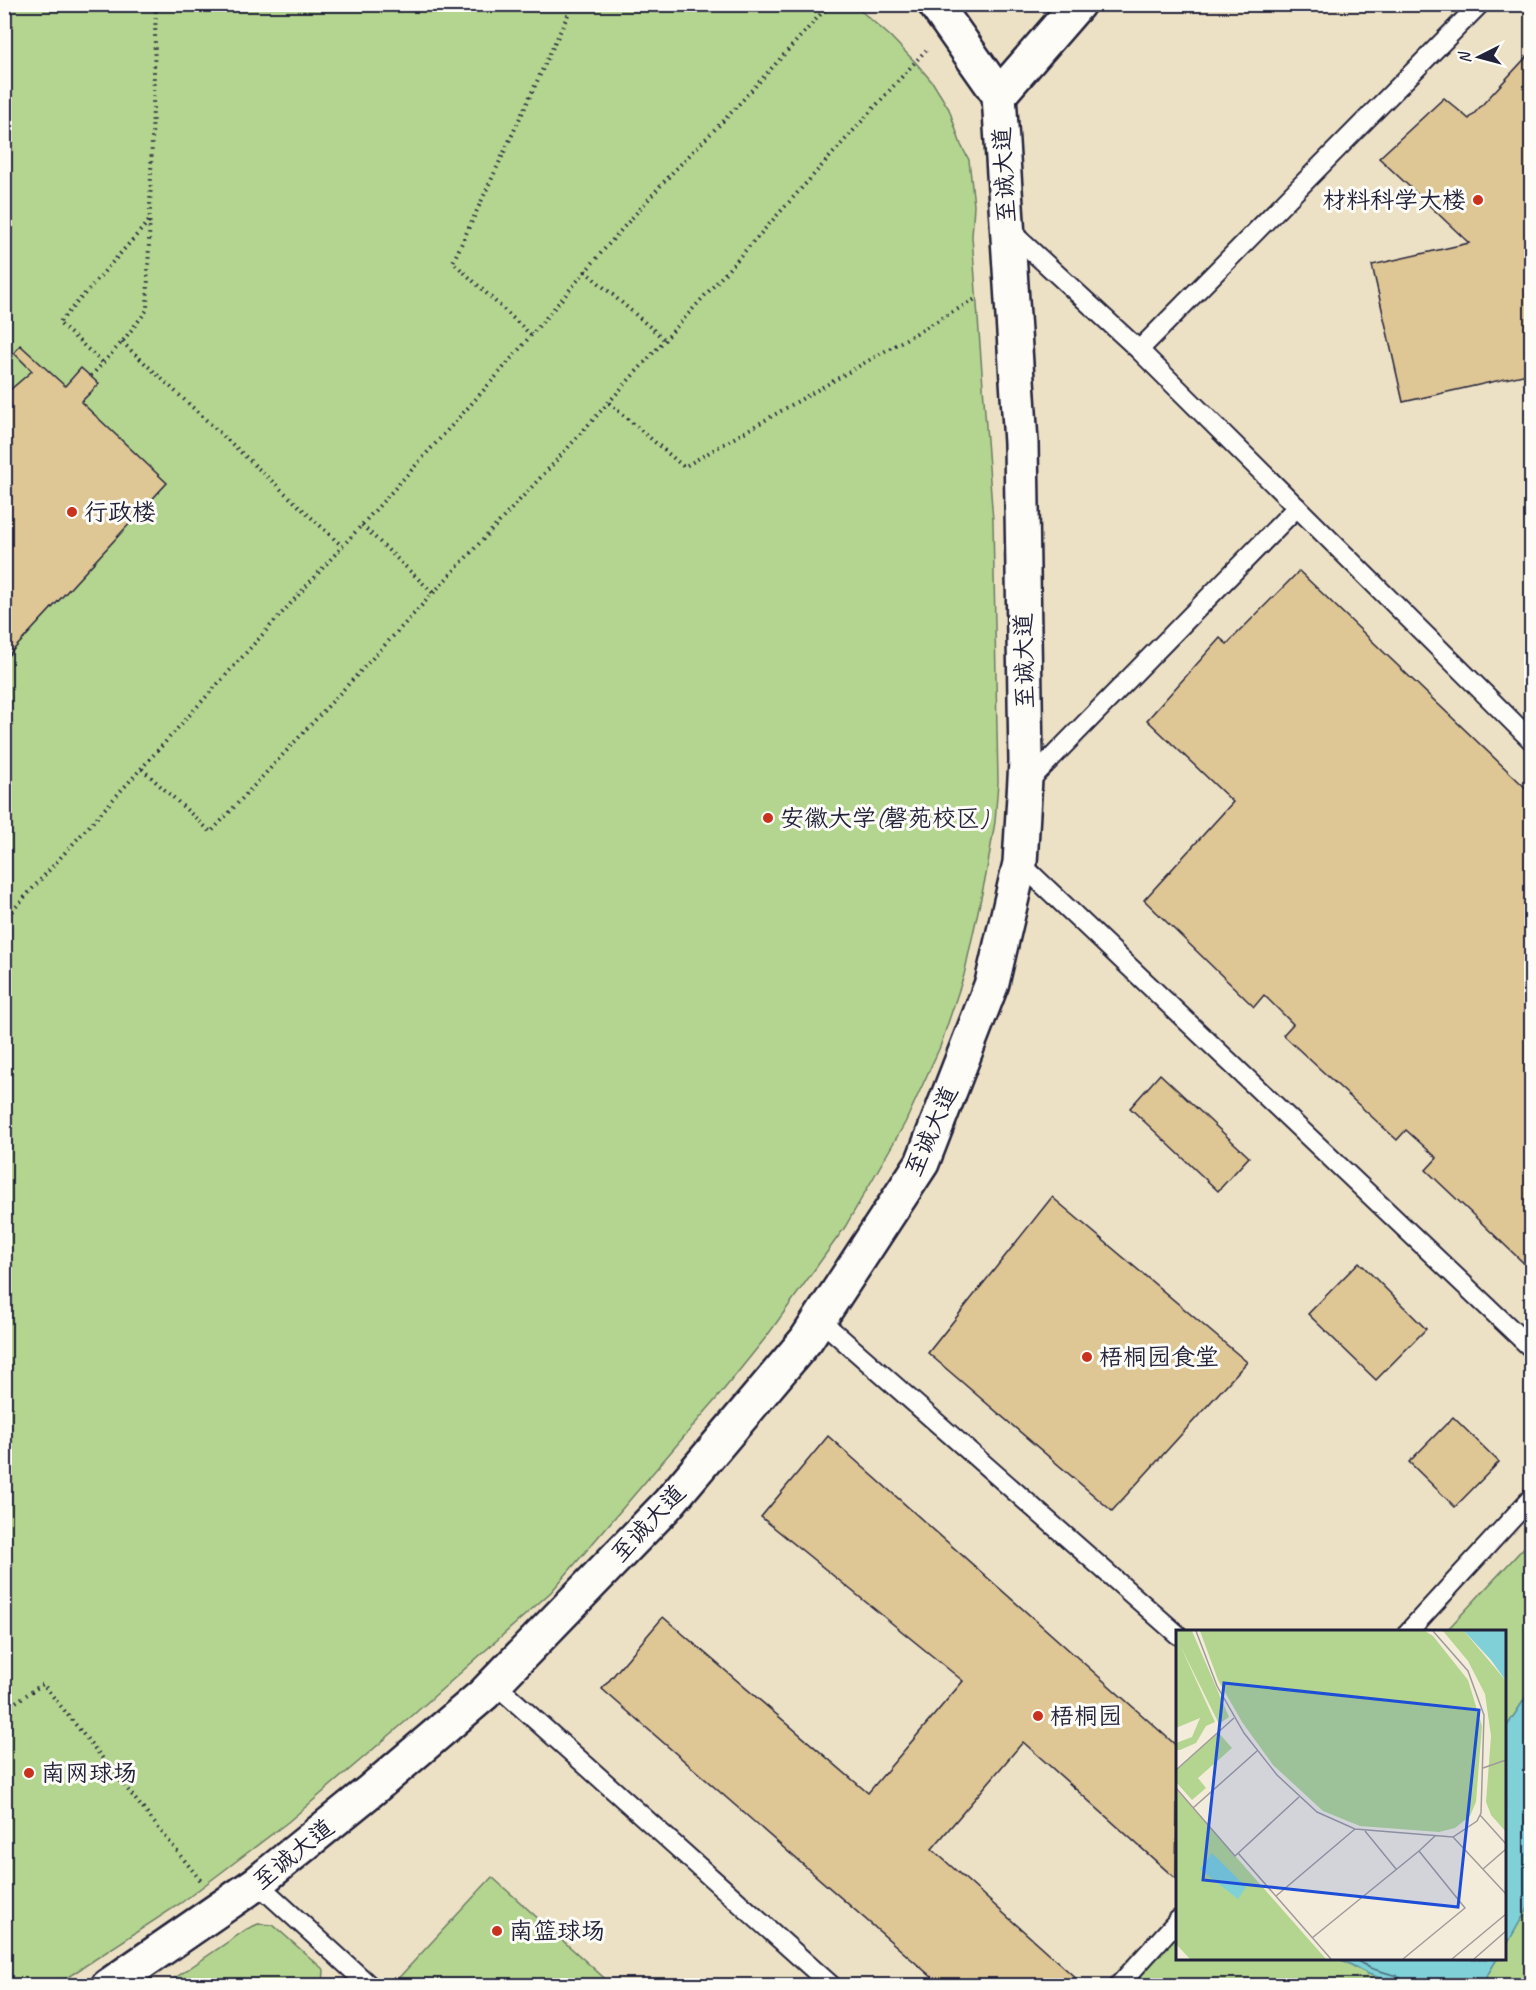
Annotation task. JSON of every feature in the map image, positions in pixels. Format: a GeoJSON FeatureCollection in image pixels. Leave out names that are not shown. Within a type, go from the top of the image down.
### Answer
{"type":"FeatureCollection","features":[{"type":"Feature","properties":{"kind":"street"},"geometry":{"type":"LineString","coordinates":[[999,95],[1078,4]]}},
{"type":"Feature","properties":{"kind":"street","name":"至诚大道"},"geometry":{"type":"LineString","coordinates":[[108,1986],[257,1883],[484,1694],[668,1504],[806,1340],[922,1163],[992,983],[1020,863],[1025,785],[1021,443],[999,95],[942,15]]}},
{"type":"Feature","properties":{"kind":"lane"},"geometry":{"type":"LineString","coordinates":[[1139,350],[1480,4]]}},
{"type":"Feature","properties":{"kind":"lane"},"geometry":{"type":"LineString","coordinates":[[1007,228],[1139,350],[1532,741]]}},
{"type":"Feature","properties":{"kind":"lane"},"geometry":{"type":"LineString","coordinates":[[1025,785],[1297,507]]}},
{"type":"Feature","properties":{"kind":"lane"},"geometry":{"type":"LineString","coordinates":[[1020,863],[1532,1349]]}},
{"type":"Feature","properties":{"kind":"lane"},"geometry":{"type":"LineString","coordinates":[[819,1319],[1176,1633]]}},
{"type":"Feature","properties":{"kind":"lane"},"geometry":{"type":"LineString","coordinates":[[1410,1630],[1532,1497]]}},
{"type":"Feature","properties":{"kind":"lane"},"geometry":{"type":"LineString","coordinates":[[494,1683],[832,1986]]}},
{"type":"Feature","properties":{"kind":"lane"},"geometry":{"type":"LineString","coordinates":[[257,1883],[370,1986]]}},
{"type":"Feature","properties":{"kind":"lane"},"geometry":{"type":"LineString","coordinates":[[1118,1986],[1176,1922]]}},
{"type":"Feature","properties":{"kind":"path"},"geometry":{"type":"LineString","coordinates":[[90,376],[122,342],[147,310],[156,4]]}},
{"type":"Feature","properties":{"kind":"path"},"geometry":{"type":"LineString","coordinates":[[531,335],[453,262],[573,4]]}},
{"type":"Feature","properties":{"kind":"path"},"geometry":{"type":"LineString","coordinates":[[4,920],[362,525],[671,174],[729,115],[830,4]]}},
{"type":"Feature","properties":{"kind":"path"},"geometry":{"type":"LineString","coordinates":[[142,769],[211,832],[609,403],[942,15]]}},
{"type":"Feature","properties":{"kind":"path"},"geometry":{"type":"LineString","coordinates":[[102,362],[59,323],[150,220]]}},
{"type":"Feature","properties":{"kind":"path"},"geometry":{"type":"LineString","coordinates":[[585,271],[665,340]]}},
{"type":"Feature","properties":{"kind":"path"},"geometry":{"type":"LineString","coordinates":[[609,403],[684,467],[1010,279]]}},
{"type":"Feature","properties":{"kind":"path"},"geometry":{"type":"LineString","coordinates":[[122,342],[342,546]]}},
{"type":"Feature","properties":{"kind":"path"},"geometry":{"type":"LineString","coordinates":[[362,525],[433,593]]}},
{"type":"Feature","properties":{"kind":"path"},"geometry":{"type":"LineString","coordinates":[[11,1705],[43,1684],[222,1908]]}},
{"type":"Feature","properties":{"kind":"shaded area","name":"安徽大学(磬苑校区)"},"geometry":{"type":"Polygon","coordinates":[[[5,5],[1531,5],[1531,1985],[5,1986],[5,5]]]}},
{"type":"Feature","properties":{"kind":"green space"},"geometry":{"type":"Polygon","coordinates":[[[5,5],[854,5],[890,36],[933,83],[949,109],[961,145],[969,160],[974,205],[972,237],[993,521],[998,782],[995,822],[986,875],[964,975],[940,1047],[905,1123],[845,1227],[767,1336],[717,1398],[551,1592],[412,1716],[288,1822],[181,1903],[56,1985],[5,1986],[5,5]]]}},
{"type":"Feature","properties":{"kind":"green space"},"geometry":{"type":"Polygon","coordinates":[[[1531,1540],[1531,1985],[1127,1986],[1176,1931],[1176,1960],[1506,1960],[1506,1630],[1447,1630],[1531,1540]]]}},
{"type":"Feature","properties":{"kind":"green space","name":"南篮球场"},"geometry":{"type":"Polygon","coordinates":[[[492,1877],[612,1985],[392,1985],[492,1877]]]}},
{"type":"Feature","properties":{"kind":"green space"},"geometry":{"type":"Polygon","coordinates":[[[258,1924],[273,1925],[324,1970],[323,1985],[165,1985],[247,1929],[258,1924]]]}},
{"type":"Feature","properties":{"kind":"water"},"geometry":{"type":"Polygon","coordinates":[[[1531,1689],[1531,1902],[1506,1946],[1506,1727],[1531,1689]]]}},
{"type":"Feature","properties":{"kind":"water"},"geometry":{"type":"Polygon","coordinates":[[[1342,1960],[1496,1960],[1481,1986],[1402,1985],[1368,1974],[1342,1960]]]}},
{"type":"Feature","properties":{"kind":"building","name":"材料科学大楼"},"geometry":{"type":"Polygon","coordinates":[[[1532,51],[1532,373],[1403,402],[1372,265],[1469,243],[1379,158],[1444,98],[1469,119],[1532,51]]]}},
{"type":"Feature","properties":{"kind":"building","name":"行政楼"},"geometry":{"type":"Polygon","coordinates":[[[20,345],[65,386],[81,368],[99,384],[81,402],[167,483],[4,660],[4,383],[11,389],[32,371],[14,353],[20,345]]]}},
{"type":"Feature","properties":{"kind":"building"},"geometry":{"type":"Polygon","coordinates":[[[1299,571],[1532,794],[1532,1271],[1426,1170],[1437,1158],[1406,1130],[1397,1140],[1283,1035],[1293,1024],[1264,995],[1254,1007],[1144,900],[1233,802],[1147,720],[1220,638],[1227,644],[1299,571]]]}},
{"type":"Feature","properties":{"kind":"building"},"geometry":{"type":"Polygon","coordinates":[[[1160,1074],[1249,1157],[1218,1191],[1130,1108],[1160,1074]]]}},
{"type":"Feature","properties":{"kind":"building","name":"梧桐园食堂"},"geometry":{"type":"Polygon","coordinates":[[[1052,1197],[1247,1362],[1112,1511],[928,1353],[1052,1197]]]}},
{"type":"Feature","properties":{"kind":"building"},"geometry":{"type":"Polygon","coordinates":[[[1359,1262],[1426,1329],[1376,1380],[1308,1314],[1359,1262]]]}},
{"type":"Feature","properties":{"kind":"building"},"geometry":{"type":"Polygon","coordinates":[[[1453,1417],[1499,1462],[1455,1507],[1409,1462],[1453,1417]]]}},
{"type":"Feature","properties":{"kind":"building","name":"梧桐园"},"geometry":{"type":"Polygon","coordinates":[[[828,1436],[1176,1745],[1176,1879],[1023,1742],[932,1849],[1078,1980],[1073,1986],[942,1986],[602,1689],[663,1617],[868,1793],[963,1681],[761,1517],[828,1436]]]}},
{"type":"Feature","properties":{"kind":"place","name":"材料科学大楼"},"geometry":{"type":"Point","coordinates":[1478,200]}},
{"type":"Feature","properties":{"kind":"place","name":"行政楼"},"geometry":{"type":"Point","coordinates":[72,512]}},
{"type":"Feature","properties":{"kind":"place","name":"安徽大学(磬苑校区)"},"geometry":{"type":"Point","coordinates":[768,818]}},
{"type":"Feature","properties":{"kind":"place","name":"梧桐园食堂"},"geometry":{"type":"Point","coordinates":[1087,1357]}},
{"type":"Feature","properties":{"kind":"place","name":"梧桐园"},"geometry":{"type":"Point","coordinates":[1038,1716]}},
{"type":"Feature","properties":{"kind":"place","name":"南网球场"},"geometry":{"type":"Point","coordinates":[29,1773]}},
{"type":"Feature","properties":{"kind":"place","name":"南篮球场"},"geometry":{"type":"Point","coordinates":[497,1931]}}]}
